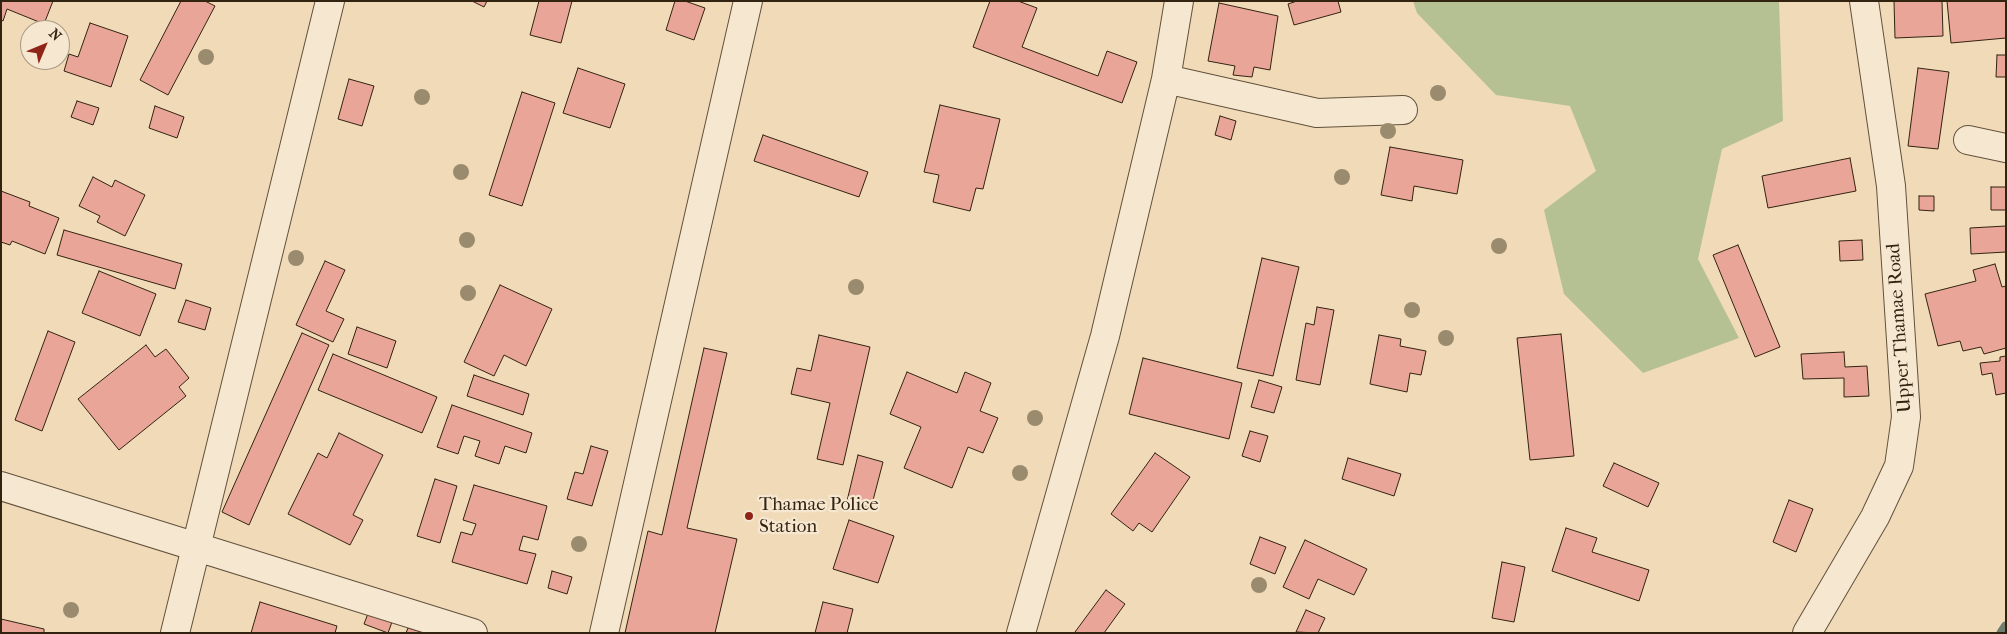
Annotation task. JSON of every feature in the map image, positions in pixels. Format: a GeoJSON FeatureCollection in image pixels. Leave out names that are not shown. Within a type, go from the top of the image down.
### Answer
{"type":"FeatureCollection","features":[{"type":"Feature","properties":{"kind":"street"},"geometry":{"type":"LineString","coordinates":[[175,633],[330,1]]}},
{"type":"Feature","properties":{"kind":"street"},"geometry":{"type":"LineString","coordinates":[[604,633],[748,1]]}},
{"type":"Feature","properties":{"kind":"street"},"geometry":{"type":"LineString","coordinates":[[1021,633],[1105,336],[1166,80],[1179,1]]}},
{"type":"Feature","properties":{"kind":"street","name":"Upper Thamae Road"},"geometry":{"type":"LineString","coordinates":[[1807,633],[1876,517],[1899,466],[1906,417],[1891,186],[1864,1]]}},
{"type":"Feature","properties":{"kind":"street"},"geometry":{"type":"LineString","coordinates":[[1166,80],[1317,113],[1402,110]]}},
{"type":"Feature","properties":{"kind":"street"},"geometry":{"type":"LineString","coordinates":[[1968,140],[2006,148]]}},
{"type":"Feature","properties":{"kind":"street"},"geometry":{"type":"LineString","coordinates":[[1,486],[473,633]]}},
{"type":"Feature","properties":{"kind":"green space"},"geometry":{"type":"Polygon","coordinates":[[[1413,1],[1779,1],[1783,121],[1722,149],[1698,259],[1739,338],[1643,373],[1564,294],[1544,210],[1596,171],[1570,106],[1496,95],[1417,13],[1413,1]]]}},
{"type":"Feature","properties":{"kind":"building"},"geometry":{"type":"Polygon","coordinates":[[[1,1],[53,1],[46,20],[34,20],[7,9],[3,21],[1,20],[1,1]]]}},
{"type":"Feature","properties":{"kind":"building"},"geometry":{"type":"Polygon","coordinates":[[[181,1],[205,1],[215,6],[168,95],[140,80],[181,1]]]}},
{"type":"Feature","properties":{"kind":"building"},"geometry":{"type":"Polygon","coordinates":[[[472,1],[487,1],[484,7],[472,1]]]}},
{"type":"Feature","properties":{"kind":"building"},"geometry":{"type":"Polygon","coordinates":[[[539,1],[572,1],[561,43],[530,35],[539,1]]]}},
{"type":"Feature","properties":{"kind":"building"},"geometry":{"type":"Polygon","coordinates":[[[675,1],[685,1],[705,8],[694,40],[666,30],[675,1]]]}},
{"type":"Feature","properties":{"kind":"building"},"geometry":{"type":"Polygon","coordinates":[[[990,1],[1018,1],[1037,8],[1022,47],[1098,76],[1107,51],[1137,62],[1122,103],[973,47],[990,1]]]}},
{"type":"Feature","properties":{"kind":"building"},"geometry":{"type":"Polygon","coordinates":[[[1297,1],[1338,1],[1341,12],[1294,25],[1288,4],[1297,1]]]}},
{"type":"Feature","properties":{"kind":"building"},"geometry":{"type":"Polygon","coordinates":[[[1894,1],[1942,1],[1943,36],[1895,38],[1894,1]]]}},
{"type":"Feature","properties":{"kind":"building"},"geometry":{"type":"Polygon","coordinates":[[[1947,1],[2006,1],[2006,38],[1951,43],[1947,1]]]}},
{"type":"Feature","properties":{"kind":"building"},"geometry":{"type":"Polygon","coordinates":[[[1219,3],[1278,16],[1270,70],[1254,67],[1252,77],[1233,75],[1235,66],[1208,61],[1219,3]]]}},
{"type":"Feature","properties":{"kind":"building"},"geometry":{"type":"Polygon","coordinates":[[[90,23],[128,36],[111,87],[64,71],[70,70],[70,54],[78,57],[90,23]]]}},
{"type":"Feature","properties":{"kind":"building"},"geometry":{"type":"Polygon","coordinates":[[[1997,55],[2006,55],[2006,77],[1996,77],[1997,55]]]}},
{"type":"Feature","properties":{"kind":"building"},"geometry":{"type":"Polygon","coordinates":[[[578,68],[625,84],[610,128],[563,113],[578,68]]]}},
{"type":"Feature","properties":{"kind":"building"},"geometry":{"type":"Polygon","coordinates":[[[1918,68],[1949,72],[1938,149],[1908,146],[1918,68]]]}},
{"type":"Feature","properties":{"kind":"building"},"geometry":{"type":"Polygon","coordinates":[[[349,79],[374,86],[362,126],[338,119],[349,79]]]}},
{"type":"Feature","properties":{"kind":"building"},"geometry":{"type":"Polygon","coordinates":[[[522,92],[555,103],[522,206],[489,195],[522,92]]]}},
{"type":"Feature","properties":{"kind":"building"},"geometry":{"type":"Polygon","coordinates":[[[77,101],[99,108],[93,125],[71,117],[77,101]]]}},
{"type":"Feature","properties":{"kind":"building"},"geometry":{"type":"Polygon","coordinates":[[[940,105],[1000,119],[983,189],[976,188],[970,211],[933,202],[939,175],[924,172],[940,105]]]}},
{"type":"Feature","properties":{"kind":"building"},"geometry":{"type":"Polygon","coordinates":[[[155,106],[184,117],[177,138],[149,128],[155,106]]]}},
{"type":"Feature","properties":{"kind":"building"},"geometry":{"type":"Polygon","coordinates":[[[1220,116],[1236,121],[1231,140],[1215,135],[1220,116]]]}},
{"type":"Feature","properties":{"kind":"building"},"geometry":{"type":"Polygon","coordinates":[[[763,135],[868,172],[859,197],[754,161],[763,135]]]}},
{"type":"Feature","properties":{"kind":"building"},"geometry":{"type":"Polygon","coordinates":[[[1390,147],[1463,160],[1457,194],[1414,186],[1412,201],[1381,195],[1390,147]]]}},
{"type":"Feature","properties":{"kind":"building"},"geometry":{"type":"Polygon","coordinates":[[[1850,158],[1856,191],[1768,208],[1762,176],[1850,158]]]}},
{"type":"Feature","properties":{"kind":"building"},"geometry":{"type":"Polygon","coordinates":[[[93,177],[112,187],[115,180],[145,195],[125,236],[97,222],[100,216],[79,206],[93,177]]]}},
{"type":"Feature","properties":{"kind":"building"},"geometry":{"type":"Polygon","coordinates":[[[1991,187],[2006,187],[2006,210],[1991,210],[1991,187]]]}},
{"type":"Feature","properties":{"kind":"building"},"geometry":{"type":"Polygon","coordinates":[[[1,191],[30,202],[29,206],[59,218],[45,254],[12,241],[10,245],[1,242],[1,191]]]}},
{"type":"Feature","properties":{"kind":"building"},"geometry":{"type":"Polygon","coordinates":[[[1919,196],[1934,196],[1934,211],[1919,210],[1919,196]]]}},
{"type":"Feature","properties":{"kind":"building"},"geometry":{"type":"Polygon","coordinates":[[[2006,226],[2006,252],[1971,254],[1970,228],[2006,226]]]}},
{"type":"Feature","properties":{"kind":"building"},"geometry":{"type":"Polygon","coordinates":[[[64,230],[182,264],[175,289],[57,255],[64,230]]]}},
{"type":"Feature","properties":{"kind":"building"},"geometry":{"type":"Polygon","coordinates":[[[1862,240],[1863,260],[1840,261],[1839,241],[1862,240]]]}},
{"type":"Feature","properties":{"kind":"building"},"geometry":{"type":"Polygon","coordinates":[[[1738,245],[1780,347],[1755,357],[1713,255],[1738,245]]]}},
{"type":"Feature","properties":{"kind":"building"},"geometry":{"type":"Polygon","coordinates":[[[1262,258],[1299,267],[1273,376],[1237,368],[1262,258]]]}},
{"type":"Feature","properties":{"kind":"building"},"geometry":{"type":"Polygon","coordinates":[[[325,261],[345,270],[326,311],[344,319],[333,342],[296,325],[325,261]]]}},
{"type":"Feature","properties":{"kind":"building"},"geometry":{"type":"Polygon","coordinates":[[[1995,264],[2002,287],[2006,286],[2006,348],[1984,354],[1981,347],[1963,351],[1960,341],[1938,346],[1925,294],[1976,281],[1973,270],[1995,264]]]}},
{"type":"Feature","properties":{"kind":"building"},"geometry":{"type":"Polygon","coordinates":[[[99,271],[156,294],[140,336],[82,313],[99,271]]]}},
{"type":"Feature","properties":{"kind":"building"},"geometry":{"type":"Polygon","coordinates":[[[500,285],[552,309],[526,366],[504,355],[494,376],[464,362],[500,285]]]}},
{"type":"Feature","properties":{"kind":"building"},"geometry":{"type":"Polygon","coordinates":[[[186,300],[211,308],[205,330],[178,322],[186,300]]]}},
{"type":"Feature","properties":{"kind":"building"},"geometry":{"type":"Polygon","coordinates":[[[1317,307],[1334,310],[1320,385],[1296,380],[1306,323],[1314,325],[1317,307]]]}},
{"type":"Feature","properties":{"kind":"building"},"geometry":{"type":"Polygon","coordinates":[[[357,327],[396,341],[387,368],[348,354],[357,327]]]}},
{"type":"Feature","properties":{"kind":"building"},"geometry":{"type":"Polygon","coordinates":[[[48,331],[75,342],[42,431],[15,420],[48,331]]]}},
{"type":"Feature","properties":{"kind":"building"},"geometry":{"type":"Polygon","coordinates":[[[302,333],[329,345],[249,525],[222,512],[302,333]]]}},
{"type":"Feature","properties":{"kind":"building"},"geometry":{"type":"Polygon","coordinates":[[[1561,334],[1574,456],[1530,460],[1517,338],[1561,334]]]}},
{"type":"Feature","properties":{"kind":"building"},"geometry":{"type":"Polygon","coordinates":[[[819,335],[870,347],[843,465],[817,459],[830,403],[791,394],[797,368],[811,371],[819,335]]]}},
{"type":"Feature","properties":{"kind":"building"},"geometry":{"type":"Polygon","coordinates":[[[1379,335],[1401,339],[1400,346],[1426,351],[1421,375],[1410,373],[1407,392],[1370,384],[1379,335]]]}},
{"type":"Feature","properties":{"kind":"building"},"geometry":{"type":"Polygon","coordinates":[[[146,345],[155,357],[166,349],[189,378],[179,387],[186,396],[119,450],[78,399],[146,345]]]}},
{"type":"Feature","properties":{"kind":"building"},"geometry":{"type":"Polygon","coordinates":[[[704,348],[727,353],[687,528],[737,539],[715,633],[625,633],[648,531],[662,535],[704,348]]]}},
{"type":"Feature","properties":{"kind":"building"},"geometry":{"type":"Polygon","coordinates":[[[1844,352],[1845,367],[1867,366],[1869,396],[1844,397],[1844,378],[1803,379],[1801,354],[1844,352]]]}},
{"type":"Feature","properties":{"kind":"building"},"geometry":{"type":"Polygon","coordinates":[[[333,354],[437,397],[422,433],[318,390],[333,354]]]}},
{"type":"Feature","properties":{"kind":"building"},"geometry":{"type":"Polygon","coordinates":[[[2006,356],[2006,393],[1996,395],[1992,373],[1982,375],[1980,363],[2000,361],[2000,357],[2006,356]]]}},
{"type":"Feature","properties":{"kind":"building"},"geometry":{"type":"Polygon","coordinates":[[[1143,358],[1242,383],[1229,439],[1129,414],[1143,358]]]}},
{"type":"Feature","properties":{"kind":"building"},"geometry":{"type":"Polygon","coordinates":[[[907,372],[957,393],[965,372],[991,383],[980,411],[998,418],[983,453],[968,447],[952,488],[904,468],[921,427],[890,414],[907,372]]]}},
{"type":"Feature","properties":{"kind":"building"},"geometry":{"type":"Polygon","coordinates":[[[474,375],[529,394],[523,415],[467,396],[474,375]]]}},
{"type":"Feature","properties":{"kind":"building"},"geometry":{"type":"Polygon","coordinates":[[[1259,380],[1282,387],[1274,413],[1251,407],[1259,380]]]}},
{"type":"Feature","properties":{"kind":"building"},"geometry":{"type":"Polygon","coordinates":[[[452,405],[532,433],[526,453],[505,446],[499,464],[475,456],[480,441],[464,436],[458,454],[437,447],[452,405]]]}},
{"type":"Feature","properties":{"kind":"building"},"geometry":{"type":"Polygon","coordinates":[[[1250,431],[1268,436],[1260,462],[1242,456],[1250,431]]]}},
{"type":"Feature","properties":{"kind":"building"},"geometry":{"type":"Polygon","coordinates":[[[339,433],[383,455],[353,515],[363,520],[350,545],[288,514],[318,453],[327,458],[339,433]]]}},
{"type":"Feature","properties":{"kind":"building"},"geometry":{"type":"Polygon","coordinates":[[[591,446],[608,451],[592,506],[567,499],[575,472],[583,474],[591,446]]]}},
{"type":"Feature","properties":{"kind":"building"},"geometry":{"type":"Polygon","coordinates":[[[1155,453],[1190,477],[1152,532],[1139,523],[1133,531],[1111,514],[1155,453]]]}},
{"type":"Feature","properties":{"kind":"building"},"geometry":{"type":"Polygon","coordinates":[[[858,455],[883,462],[871,508],[847,501],[858,455]]]}},
{"type":"Feature","properties":{"kind":"building"},"geometry":{"type":"Polygon","coordinates":[[[1348,458],[1401,474],[1394,496],[1342,479],[1348,458]]]}},
{"type":"Feature","properties":{"kind":"building"},"geometry":{"type":"Polygon","coordinates":[[[1614,463],[1659,483],[1648,507],[1603,486],[1614,463]]]}},
{"type":"Feature","properties":{"kind":"building"},"geometry":{"type":"Polygon","coordinates":[[[435,479],[457,486],[440,543],[417,536],[435,479]]]}},
{"type":"Feature","properties":{"kind":"building"},"geometry":{"type":"Polygon","coordinates":[[[474,485],[547,506],[538,540],[523,536],[519,550],[536,554],[527,584],[452,562],[461,532],[472,535],[476,524],[463,520],[474,485]]]}},
{"type":"Feature","properties":{"kind":"building"},"geometry":{"type":"Polygon","coordinates":[[[1789,500],[1813,509],[1796,552],[1773,542],[1789,500]]]}},
{"type":"Feature","properties":{"kind":"building"},"geometry":{"type":"Polygon","coordinates":[[[849,520],[894,536],[878,583],[833,569],[849,520]]]}},
{"type":"Feature","properties":{"kind":"building"},"geometry":{"type":"Polygon","coordinates":[[[1566,528],[1597,538],[1592,552],[1649,570],[1639,601],[1552,571],[1566,528]]]}},
{"type":"Feature","properties":{"kind":"building"},"geometry":{"type":"Polygon","coordinates":[[[1260,537],[1286,547],[1275,574],[1250,564],[1260,537]]]}},
{"type":"Feature","properties":{"kind":"building"},"geometry":{"type":"Polygon","coordinates":[[[1305,540],[1367,569],[1354,595],[1318,579],[1309,599],[1283,587],[1305,540]]]}},
{"type":"Feature","properties":{"kind":"building"},"geometry":{"type":"Polygon","coordinates":[[[1502,562],[1525,567],[1514,622],[1492,618],[1502,562]]]}},
{"type":"Feature","properties":{"kind":"building"},"geometry":{"type":"Polygon","coordinates":[[[552,571],[572,577],[567,594],[548,588],[552,571]]]}},
{"type":"Feature","properties":{"kind":"building"},"geometry":{"type":"Polygon","coordinates":[[[1106,590],[1125,604],[1104,633],[1076,633],[1075,632],[1106,590]]]}},
{"type":"Feature","properties":{"kind":"building"},"geometry":{"type":"Polygon","coordinates":[[[260,602],[337,626],[335,633],[251,633],[260,602]]]}},
{"type":"Feature","properties":{"kind":"building"},"geometry":{"type":"Polygon","coordinates":[[[823,602],[853,609],[847,633],[815,633],[823,602]]]}},
{"type":"Feature","properties":{"kind":"building"},"geometry":{"type":"Polygon","coordinates":[[[372,603],[396,611],[388,633],[364,624],[372,603]]]}},
{"type":"Feature","properties":{"kind":"building"},"geometry":{"type":"Polygon","coordinates":[[[1306,610],[1325,618],[1318,633],[1296,632],[1306,610]]]}},
{"type":"Feature","properties":{"kind":"building"},"geometry":{"type":"Polygon","coordinates":[[[1,619],[44,629],[44,633],[1,633],[1,619]]]}},
{"type":"Feature","properties":{"kind":"building"},"geometry":{"type":"Polygon","coordinates":[[[408,628],[425,633],[406,633],[408,628]]]}},
{"type":"Feature","properties":{"kind":"waterway"},"geometry":{"type":"LineString","coordinates":[[2002,633],[2006,627]]}},
{"type":"Feature","properties":{"kind":"place","name":"Thamae Police Station"},"geometry":{"type":"Point","coordinates":[749,516]}}]}
